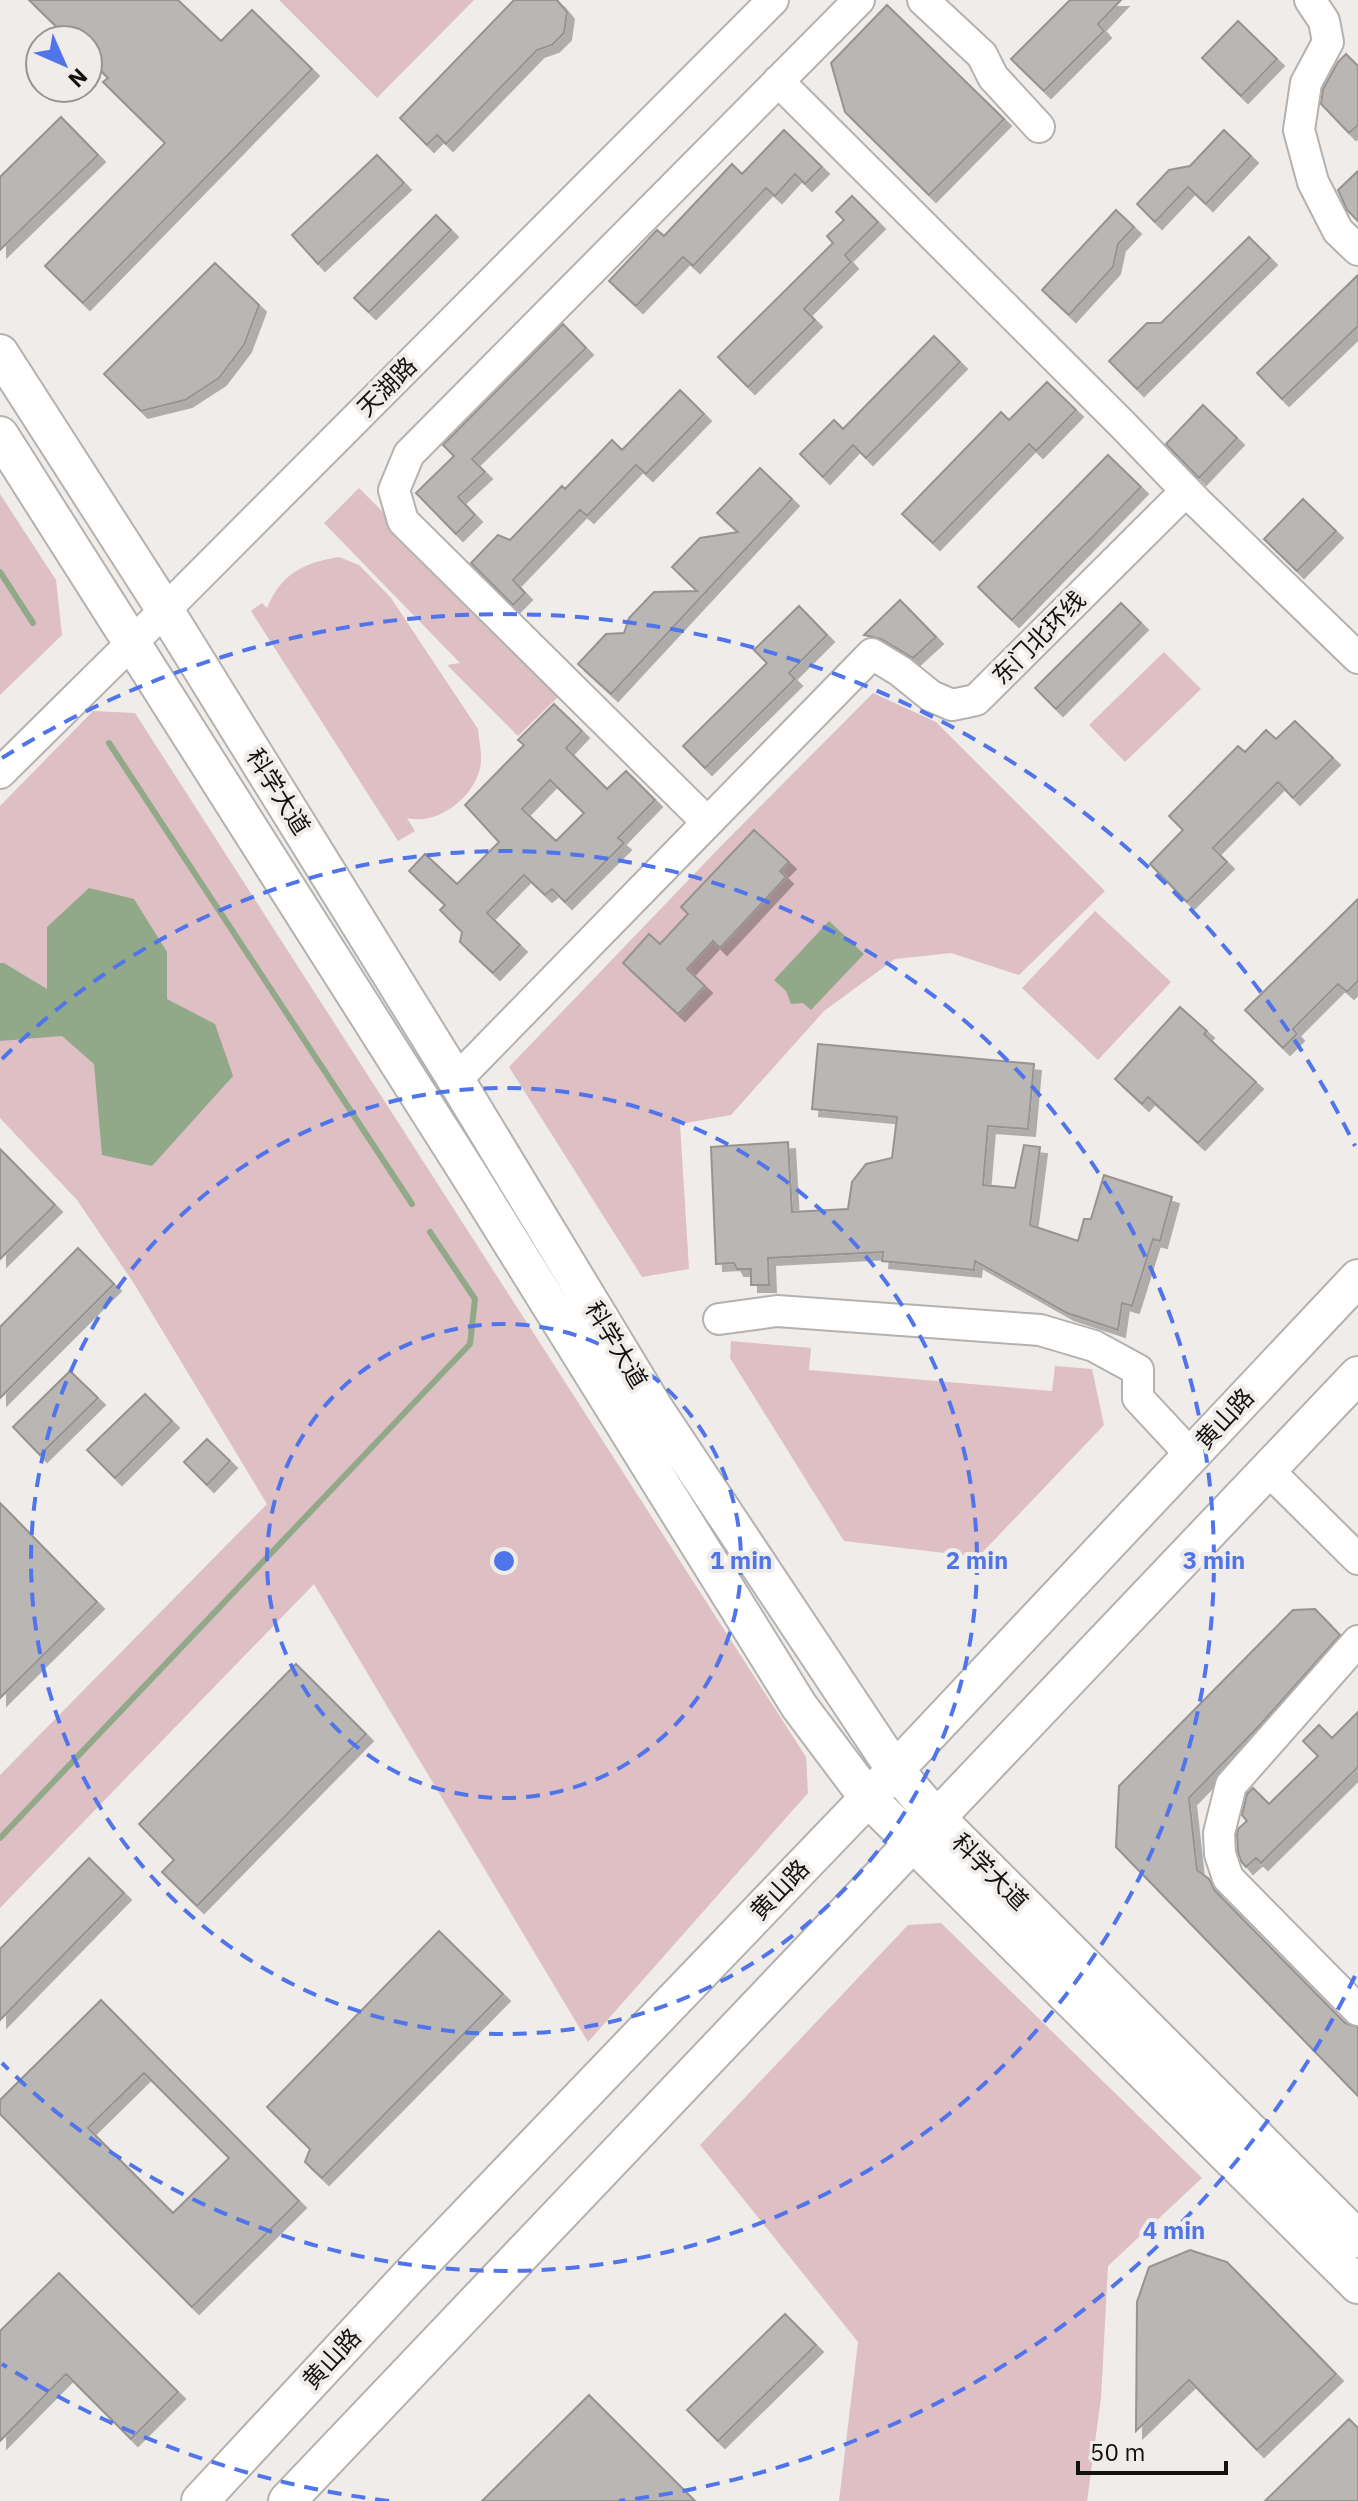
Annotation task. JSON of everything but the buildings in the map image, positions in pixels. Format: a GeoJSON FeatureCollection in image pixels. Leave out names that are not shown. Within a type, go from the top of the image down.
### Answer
{"type":"FeatureCollection","features":[{"type":"Feature","properties":{"kind":"main road","name":"科学大道"},"geometry":{"type":"LineString","coordinates":[[0,353],[165,610],[655,1409],[895,1770],[924,1830],[1358,2285]]}},
{"type":"Feature","properties":{"kind":"main road","name":"科学大道"},"geometry":{"type":"LineString","coordinates":[[0,435],[468,1173],[799,1706],[868,1798],[924,1830],[1358,2239]]}},
{"type":"Feature","properties":{"kind":"main road","name":"黄山路"},"geometry":{"type":"LineString","coordinates":[[200,2501],[410,2275],[895,1770],[1358,1278]]}},
{"type":"Feature","properties":{"kind":"main road"},"geometry":{"type":"LineString","coordinates":[[287,2501],[1358,1375]]}},
{"type":"Feature","properties":{"kind":"street","name":"天湖路"},"geometry":{"type":"LineString","coordinates":[[0,773],[773,0]]}},
{"type":"Feature","properties":{"kind":"street"},"geometry":{"type":"LineString","coordinates":[[456,1080],[707,822],[403,521],[394,490],[409,454],[859,0]]}},
{"type":"Feature","properties":{"kind":"street"},"geometry":{"type":"LineString","coordinates":[[923,0],[982,55],[993,77],[1039,127]]}},
{"type":"Feature","properties":{"kind":"street"},"geometry":{"type":"LineString","coordinates":[[1310,0],[1324,21],[1328,42],[1306,83],[1299,130],[1313,182],[1338,231],[1358,250]]}},
{"type":"Feature","properties":{"kind":"street"},"geometry":{"type":"LineString","coordinates":[[778,81],[1186,491],[1358,658]]}},
{"type":"Feature","properties":{"kind":"street","name":"东门北环线"},"geometry":{"type":"LineString","coordinates":[[707,822],[872,654],[931,696],[952,705],[976,700],[1186,491]]}},
{"type":"Feature","properties":{"kind":"street"},"geometry":{"type":"LineString","coordinates":[[719,1319],[777,1311],[1040,1330],[1094,1346],[1138,1370],[1138,1398],[1191,1455]]}},
{"type":"Feature","properties":{"kind":"street"},"geometry":{"type":"LineString","coordinates":[[1268,1470],[1358,1559]]}},
{"type":"Feature","properties":{"kind":"street"},"geometry":{"type":"LineString","coordinates":[[1358,1641],[1231,1785],[1219,1833],[1220,1854],[1228,1878],[1358,2010]]}},
{"type":"Feature","properties":{"kind":"shaded area"},"geometry":{"type":"Polygon","coordinates":[[[279,0],[474,0],[377,98],[279,0]]]}},
{"type":"Feature","properties":{"kind":"shaded area"},"geometry":{"type":"Polygon","coordinates":[[[359,488],[562,693],[518,736],[447,665],[460,663],[324,523],[359,488]]]}},
{"type":"Feature","properties":{"kind":"shaded area"},"geometry":{"type":"Polygon","coordinates":[[[0,494],[56,580],[62,635],[0,695],[0,494]]]}},
{"type":"Feature","properties":{"kind":"shaded area"},"geometry":{"type":"Polygon","coordinates":[[[339,557],[359,565],[391,598],[478,729],[481,763],[470,789],[453,807],[442,813],[431,818],[407,818],[415,831],[398,841],[251,611],[262,603],[267,608],[280,586],[295,572],[339,557]]]}},
{"type":"Feature","properties":{"kind":"shaded area"},"geometry":{"type":"Polygon","coordinates":[[[1164,652],[1201,689],[1125,762],[1089,725],[1164,652]]]}},
{"type":"Feature","properties":{"kind":"shaded area"},"geometry":{"type":"Polygon","coordinates":[[[873,693],[936,722],[1105,891],[1019,975],[951,953],[895,959],[824,1011],[731,1115],[680,1124],[689,1269],[642,1277],[509,1067],[873,693]]]}},
{"type":"Feature","properties":{"kind":"shaded area"},"geometry":{"type":"Polygon","coordinates":[[[93,711],[135,713],[806,1757],[808,1793],[588,2042],[314,1584],[0,1908],[0,1775],[267,1504],[133,1282],[77,1200],[0,1118],[0,806],[93,711]]]}},
{"type":"Feature","properties":{"kind":"shaded area"},"geometry":{"type":"Polygon","coordinates":[[[89,888],[134,899],[167,952],[167,999],[215,1024],[233,1076],[152,1166],[102,1155],[94,1064],[62,1036],[0,1041],[0,963],[47,989],[47,927],[89,888]]]}},
{"type":"Feature","properties":{"kind":"shaded area"},"geometry":{"type":"Polygon","coordinates":[[[1095,911],[1171,982],[1098,1060],[1022,988],[1095,911]]]}},
{"type":"Feature","properties":{"kind":"shaded area"},"geometry":{"type":"Polygon","coordinates":[[[829,921],[864,954],[811,1010],[803,1003],[791,1004],[786,991],[774,980],[829,921]]]}},
{"type":"Feature","properties":{"kind":"shaded area"},"geometry":{"type":"Polygon","coordinates":[[[731,1341],[811,1348],[809,1370],[1052,1391],[1055,1366],[1092,1369],[1104,1425],[978,1557],[844,1541],[730,1358],[731,1341]]]}},
{"type":"Feature","properties":{"kind":"shaded area"},"geometry":{"type":"Polygon","coordinates":[[[941,1923],[1202,2178],[1108,2266],[1101,2398],[1087,2501],[839,2501],[858,2342],[700,2145],[908,1925],[941,1923]]]}},
{"type":"Feature","properties":{"kind":"waterway"},"geometry":{"type":"LineString","coordinates":[[0,572],[33,623]]}},
{"type":"Feature","properties":{"kind":"waterway"},"geometry":{"type":"LineString","coordinates":[[109,743],[412,1204]]}},
{"type":"Feature","properties":{"kind":"waterway"},"geometry":{"type":"LineString","coordinates":[[0,1838],[470,1344],[475,1299],[430,1232]]}}]}
